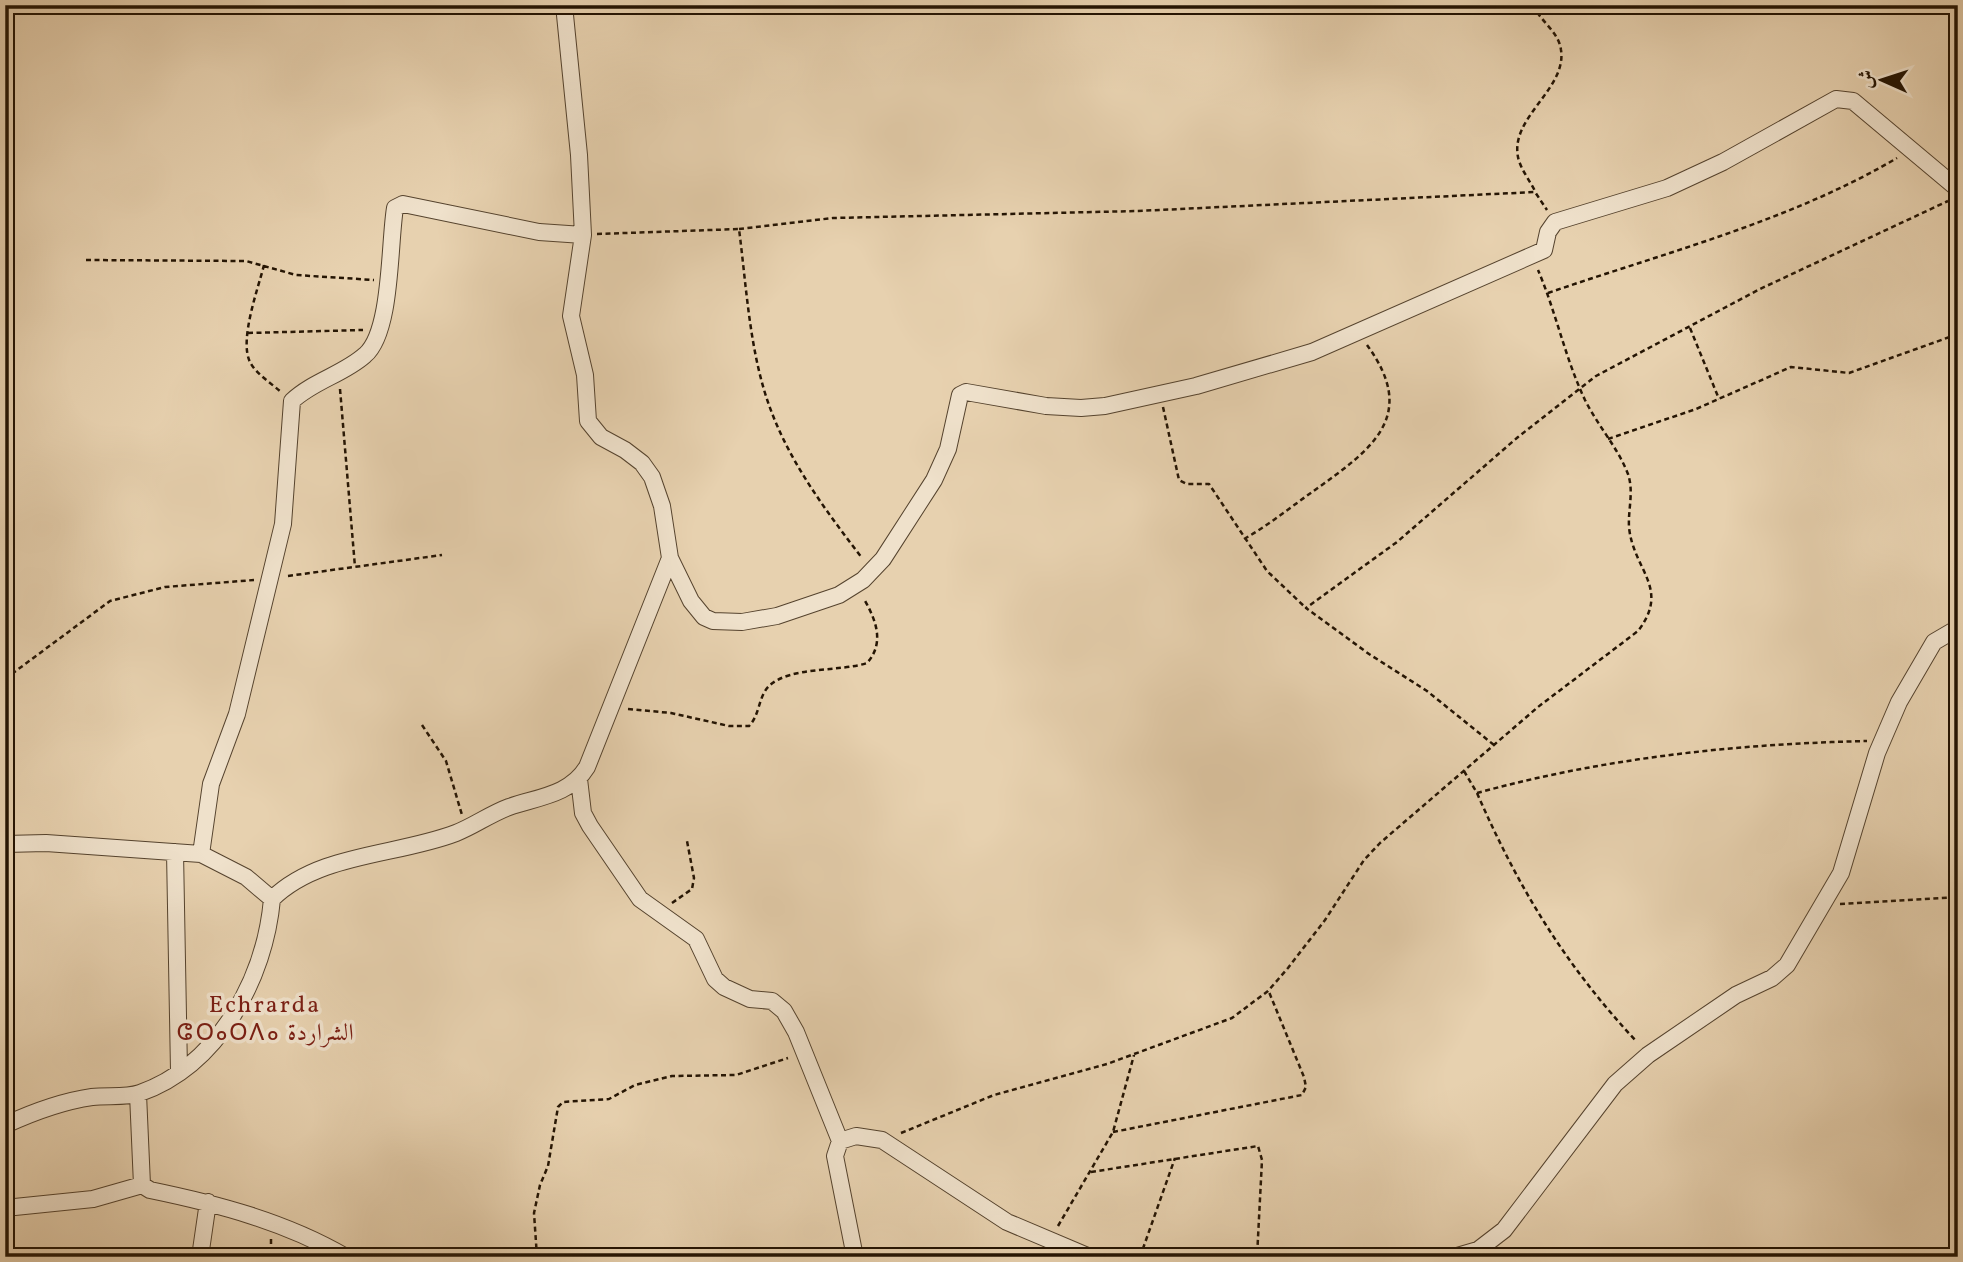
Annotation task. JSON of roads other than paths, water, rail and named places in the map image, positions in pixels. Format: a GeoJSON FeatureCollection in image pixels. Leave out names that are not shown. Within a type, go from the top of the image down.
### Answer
{"type":"FeatureCollection","features":[{"type":"Feature","properties":{"kind":"street"},"geometry":{"type":"LineString","coordinates":[[564,5],[579,155],[583,235],[571,316],[585,375],[589,421],[601,438],[642,463],[652,477],[662,506],[670,558],[691,601],[704,617],[722,622],[777,616],[808,607],[856,584],[872,572],[942,465],[960,395],[966,392],[1046,406],[1081,408],[1160,394],[1263,369],[1359,333],[1532,256],[1547,246],[1548,232],[1555,222],[1667,188],[1723,162],[1844,97],[1853,101],[1958,189]]}},
{"type":"Feature","properties":{"kind":"street"},"geometry":{"type":"LineString","coordinates":[[201,853],[211,783],[237,714],[282,524],[292,401],[374,346],[380,330],[388,281],[395,208],[399,204],[539,232],[583,235]]}},
{"type":"Feature","properties":{"kind":"street"},"geometry":{"type":"LineString","coordinates":[[670,558],[611,708],[579,779],[583,813],[627,884],[656,911],[696,939],[715,979],[724,987],[750,999],[778,1004],[804,1051],[841,1140],[835,1156],[855,1257]]}},
{"type":"Feature","properties":{"kind":"street"},"geometry":{"type":"LineString","coordinates":[[1454,1257],[1478,1250],[1504,1230],[1603,1096],[1648,1055],[1736,995],[1781,972],[1841,873],[1881,741],[1923,658],[1934,642],[1958,628]]}},
{"type":"Feature","properties":{"kind":"street"},"geometry":{"type":"LineString","coordinates":[[5,1125],[89,1097],[138,1094],[179,1070],[207,1048],[229,1022],[257,970],[269,932],[272,899],[282,889],[317,870],[467,828],[506,808],[558,792],[579,779]]}},
{"type":"Feature","properties":{"kind":"street"},"geometry":{"type":"LineString","coordinates":[[5,844],[46,843],[201,853],[246,877],[272,899]]}},
{"type":"Feature","properties":{"kind":"street"},"geometry":{"type":"LineString","coordinates":[[176,852],[179,1070]]}},
{"type":"Feature","properties":{"kind":"street"},"geometry":{"type":"LineString","coordinates":[[138,1094],[142,1185]]}},
{"type":"Feature","properties":{"kind":"street"},"geometry":{"type":"LineString","coordinates":[[841,1140],[856,1136],[882,1140],[981,1207],[1050,1241],[1090,1257]]}},
{"type":"Feature","properties":{"kind":"street"},"geometry":{"type":"LineString","coordinates":[[142,1185],[150,1191],[208,1202],[271,1222],[346,1257]]}},
{"type":"Feature","properties":{"kind":"street"},"geometry":{"type":"LineString","coordinates":[[5,1208],[93,1199],[142,1185]]}},
{"type":"Feature","properties":{"kind":"street"},"geometry":{"type":"LineString","coordinates":[[200,1257],[208,1202]]}},
{"type":"Feature","properties":{"kind":"district","name":"Echrarda ⵛⵔⴰⵔⴷⴰ الشراردة"},"geometry":{"type":"Point","coordinates":[265,1018]}}]}
